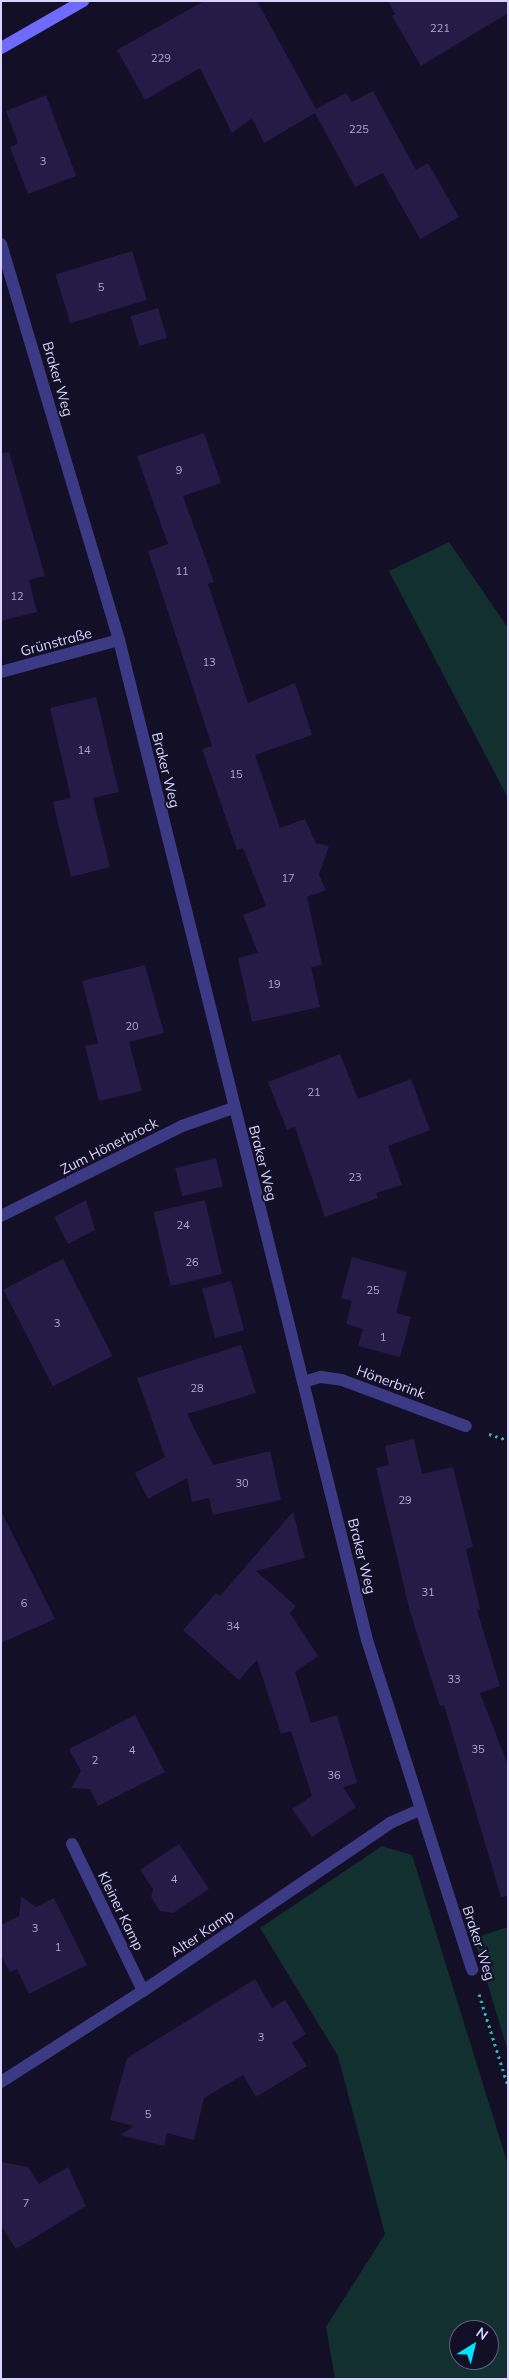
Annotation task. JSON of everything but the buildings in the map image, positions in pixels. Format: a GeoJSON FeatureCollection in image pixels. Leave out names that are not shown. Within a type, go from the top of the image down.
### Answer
{"type":"FeatureCollection","features":[{"type":"Feature","properties":{"kind":"main road"},"geometry":{"type":"LineString","coordinates":[[1,48],[83,1]]}},
{"type":"Feature","properties":{"kind":"street","name":"Braker Weg"},"geometry":{"type":"LineString","coordinates":[[1,244],[119,640],[233,1108],[304,1382],[366,1640],[419,1810],[472,1970]]}},
{"type":"Feature","properties":{"kind":"street","name":"Grünstraße"},"geometry":{"type":"LineString","coordinates":[[1,672],[119,640]]}},
{"type":"Feature","properties":{"kind":"street","name":"Zum Hönerbrock"},"geometry":{"type":"LineString","coordinates":[[1,1216],[182,1126],[233,1108]]}},
{"type":"Feature","properties":{"kind":"street","name":"Hönerbrink"},"geometry":{"type":"LineString","coordinates":[[304,1382],[321,1378],[342,1380],[466,1426]]}},
{"type":"Feature","properties":{"kind":"street","name":"Alter Kamp"},"geometry":{"type":"LineString","coordinates":[[1,2082],[143,1991],[390,1824],[419,1810]]}},
{"type":"Feature","properties":{"kind":"street","name":"Kleiner Kamp"},"geometry":{"type":"LineString","coordinates":[[72,1844],[143,1991]]}},
{"type":"Feature","properties":{"kind":"path","name":"Braker Weg"},"geometry":{"type":"LineString","coordinates":[[472,1970],[508,2086]]}},
{"type":"Feature","properties":{"kind":"green space"},"geometry":{"type":"Polygon","coordinates":[[[449,542],[508,628],[508,798],[389,571],[449,542]]]}},
{"type":"Feature","properties":{"kind":"green space"},"geometry":{"type":"Polygon","coordinates":[[[382,1846],[412,1855],[508,2165],[508,2379],[335,2379],[326,2327],[385,2234],[338,2056],[260,1928],[382,1846]]]}},
{"type":"Feature","properties":{"kind":"green space"},"geometry":{"type":"Polygon","coordinates":[[[508,1927],[508,2052],[474,1938],[508,1927]]]}}]}
